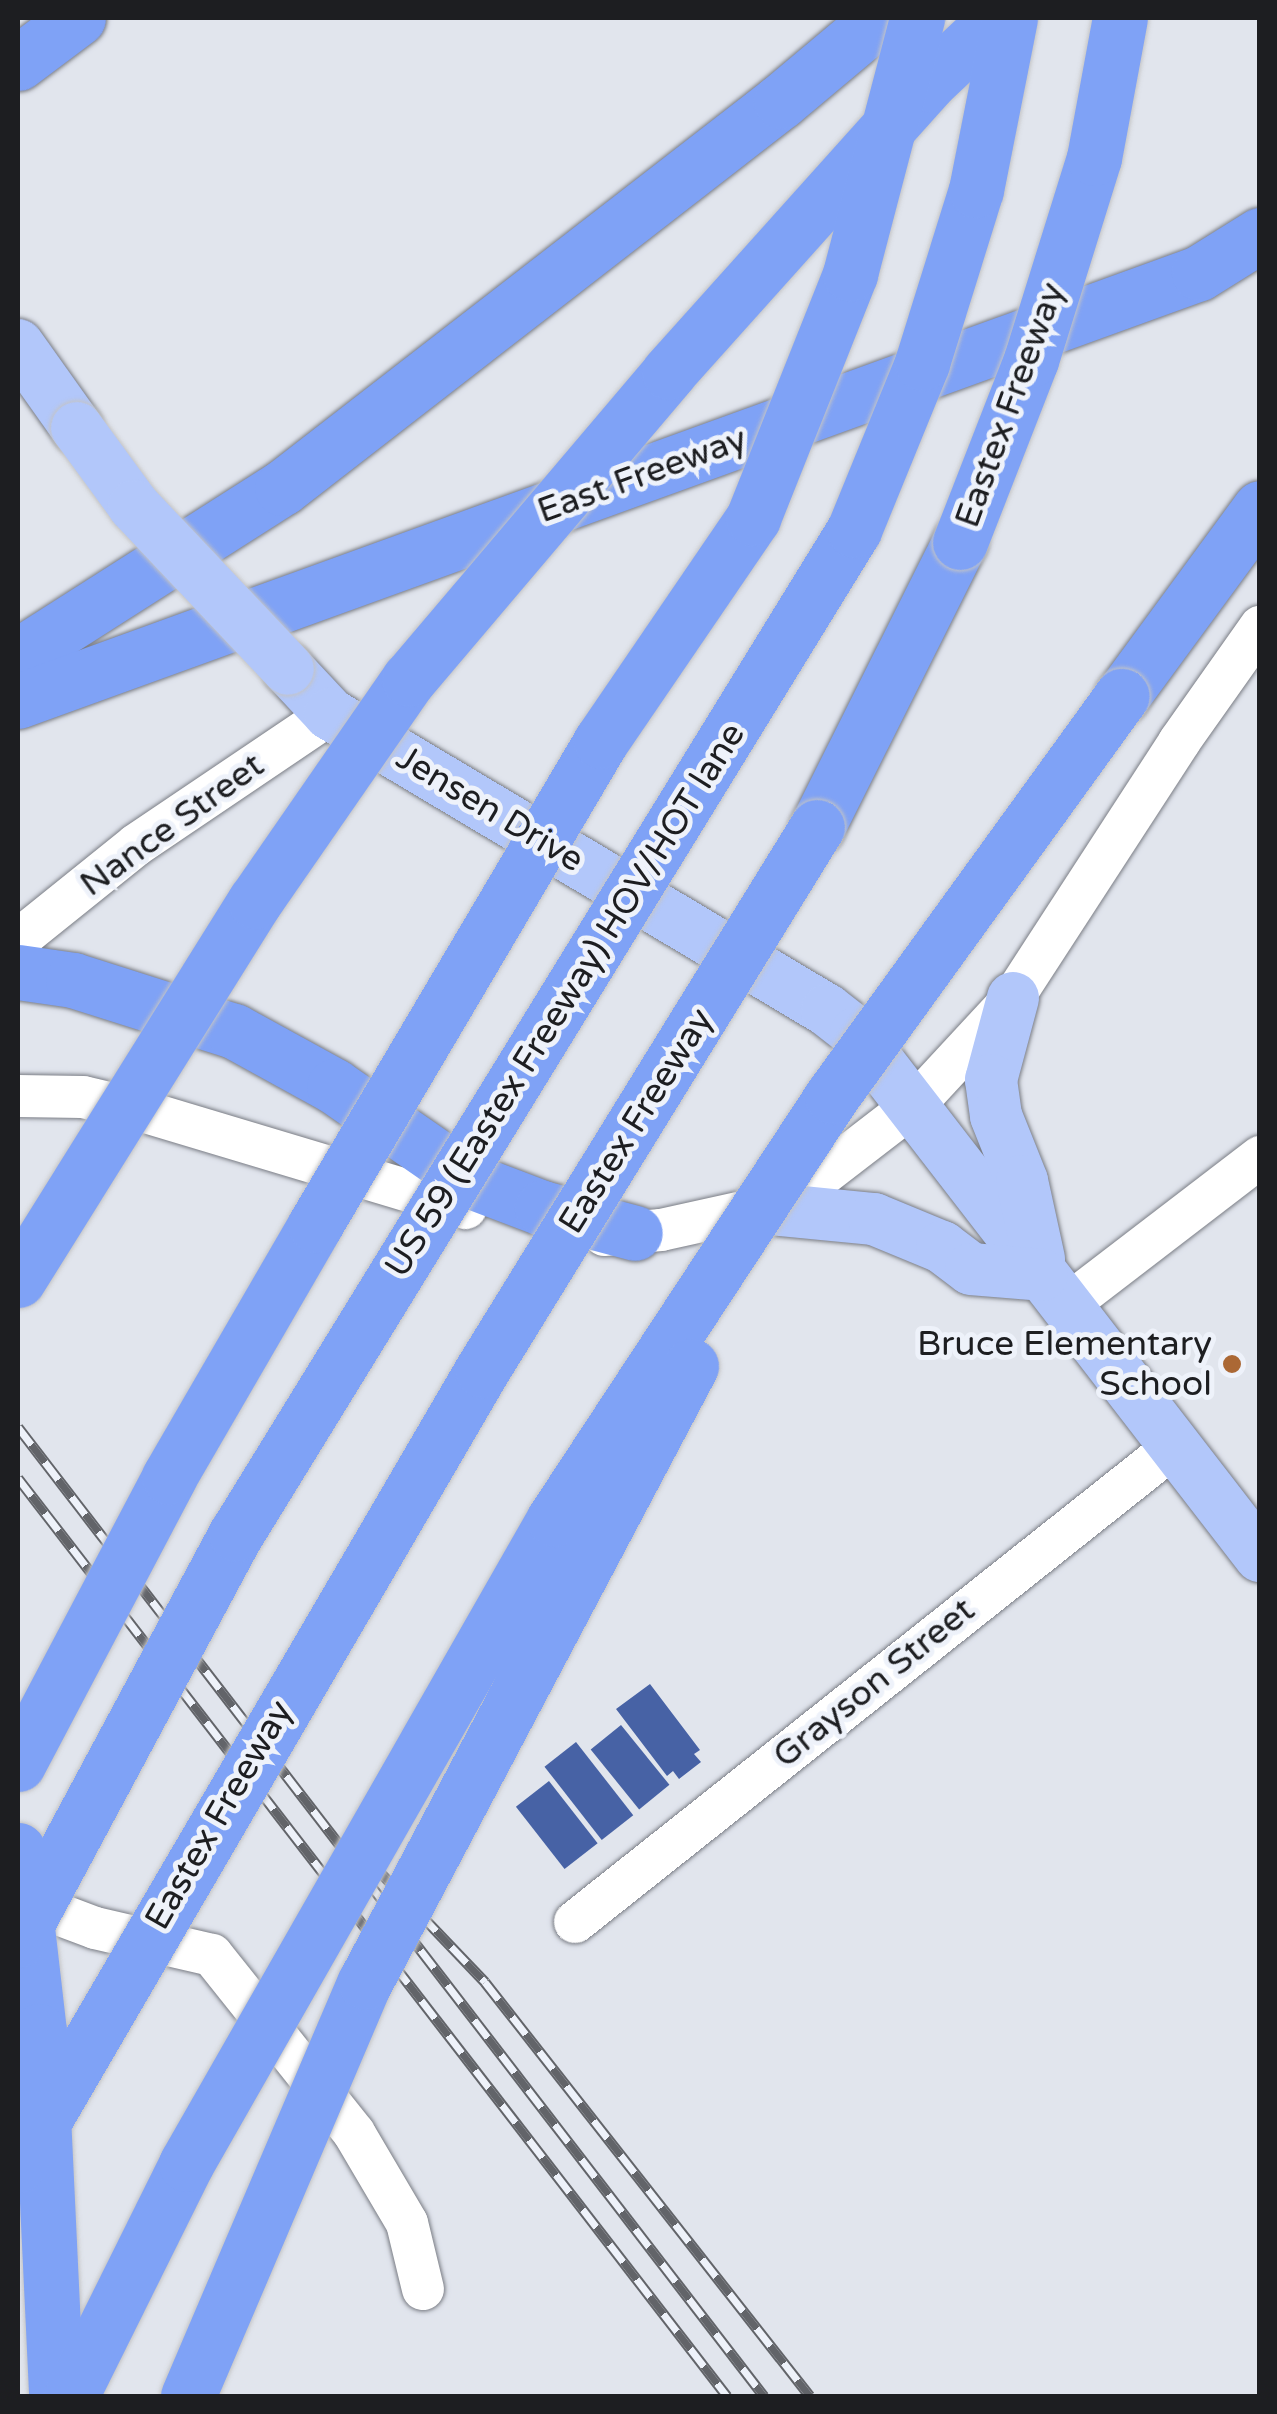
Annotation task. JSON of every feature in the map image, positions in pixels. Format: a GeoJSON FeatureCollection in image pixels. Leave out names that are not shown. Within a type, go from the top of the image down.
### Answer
{"type":"FeatureCollection","features":[{"type":"Feature","properties":{"kind":"highway"},"geometry":{"type":"LineString","coordinates":[[18,63],[78,18]]}},
{"type":"Feature","properties":{"kind":"highway"},"geometry":{"type":"LineString","coordinates":[[18,656],[282,488],[781,101],[880,18]]}},
{"type":"Feature","properties":{"kind":"highway"},"geometry":{"type":"LineString","coordinates":[[18,1764],[169,1477],[315,1225],[602,742],[753,518],[850,274],[917,18]]}},
{"type":"Feature","properties":{"kind":"highway"},"geometry":{"type":"LineString","coordinates":[[18,1280],[255,901],[409,679],[682,357],[926,84],[998,18]]}},
{"type":"Feature","properties":{"kind":"highway","name":"US 59 (Eastex Freeway) HOV/HOT lane"},"geometry":{"type":"LineString","coordinates":[[18,1940],[236,1534],[854,530],[916,379],[976,190],[1010,18]]}},
{"type":"Feature","properties":{"kind":"highway","name":"Eastex Freeway"},"geometry":{"type":"LineString","coordinates":[[18,2165],[166,1905],[482,1370],[817,828],[954,556],[1031,360],[1094,158],[1120,18]]}},
{"type":"Feature","properties":{"kind":"highway","name":"East Freeway"},"geometry":{"type":"LineString","coordinates":[[18,701],[1199,273],[1260,236]]}},
{"type":"Feature","properties":{"kind":"highway"},"geometry":{"type":"LineString","coordinates":[[71,2396],[186,2164],[554,1519],[832,1096],[1260,508]]}},
{"type":"Feature","properties":{"kind":"highway"},"geometry":{"type":"LineString","coordinates":[[18,972],[73,980],[234,1031],[334,1086],[472,1181],[542,1208],[634,1232]]}},
{"type":"Feature","properties":{"kind":"highway"},"geometry":{"type":"LineString","coordinates":[[188,2396],[365,1982],[832,1096]]}},
{"type":"Feature","properties":{"kind":"highway"},"geometry":{"type":"LineString","coordinates":[[18,1850],[40,2032],[56,2396]]}},
{"type":"Feature","properties":{"kind":"highway"},"geometry":{"type":"LineString","coordinates":[[18,2239],[166,1905]]}},
{"type":"Feature","properties":{"kind":"main road","name":"Jensen Drive"},"geometry":{"type":"LineString","coordinates":[[18,345],[134,506],[330,714],[828,1010],[856,1033],[915,1104],[1260,1556]]}},
{"type":"Feature","properties":{"kind":"main road"},"geometry":{"type":"LineString","coordinates":[[1013,998],[990,1080],[996,1116],[1022,1181],[1054,1290]]}},
{"type":"Feature","properties":{"kind":"main road"},"geometry":{"type":"LineString","coordinates":[[761,1208],[874,1219],[942,1247],[971,1269],[1054,1290]]}},
{"type":"Feature","properties":{"kind":"street"},"geometry":{"type":"LineString","coordinates":[[18,1096],[83,1097],[142,1111],[538,1229],[587,1236],[634,1232],[761,1208],[811,1184],[915,1104],[1013,998],[1179,742],[1260,628]]}},
{"type":"Feature","properties":{"kind":"street","name":"Nance Street"},"geometry":{"type":"LineString","coordinates":[[18,940],[136,846],[330,714]]}},
{"type":"Feature","properties":{"kind":"street"},"geometry":{"type":"LineString","coordinates":[[1054,1290],[1260,1158]]}},
{"type":"Feature","properties":{"kind":"street","name":"Grayson Street"},"geometry":{"type":"LineString","coordinates":[[576,1922],[1175,1446]]}},
{"type":"Feature","properties":{"kind":"street"},"geometry":{"type":"LineString","coordinates":[[18,1899],[95,1928],[212,1954],[354,2133],[407,2223],[423,2289]]}},
{"type":"Feature","properties":{"kind":"building"},"geometry":{"type":"Polygon","coordinates":[[[650,1684],[700,1750],[694,1754],[701,1762],[679,1779],[673,1771],[667,1776],[616,1709],[650,1684]]]}},
{"type":"Feature","properties":{"kind":"building"},"geometry":{"type":"Polygon","coordinates":[[[621,1725],[669,1785],[639,1809],[591,1750],[621,1725]]]}},
{"type":"Feature","properties":{"kind":"building"},"geometry":{"type":"Polygon","coordinates":[[[576,1742],[633,1815],[602,1840],[544,1767],[576,1742]]]}},
{"type":"Feature","properties":{"kind":"building"},"geometry":{"type":"Polygon","coordinates":[[[549,1781],[598,1843],[565,1869],[516,1807],[549,1781]]]}},
{"type":"Feature","properties":{"kind":"railway"},"geometry":{"type":"LineString","coordinates":[[18,1427],[764,2396]]}},
{"type":"Feature","properties":{"kind":"railway"},"geometry":{"type":"LineString","coordinates":[[18,1478],[727,2396]]}},
{"type":"Feature","properties":{"kind":"railway"},"geometry":{"type":"LineString","coordinates":[[360,1851],[485,1982],[810,2396]]}},
{"type":"Feature","properties":{"kind":"place","name":"Bruce Elementary School"},"geometry":{"type":"Point","coordinates":[1232,1364]}}]}
